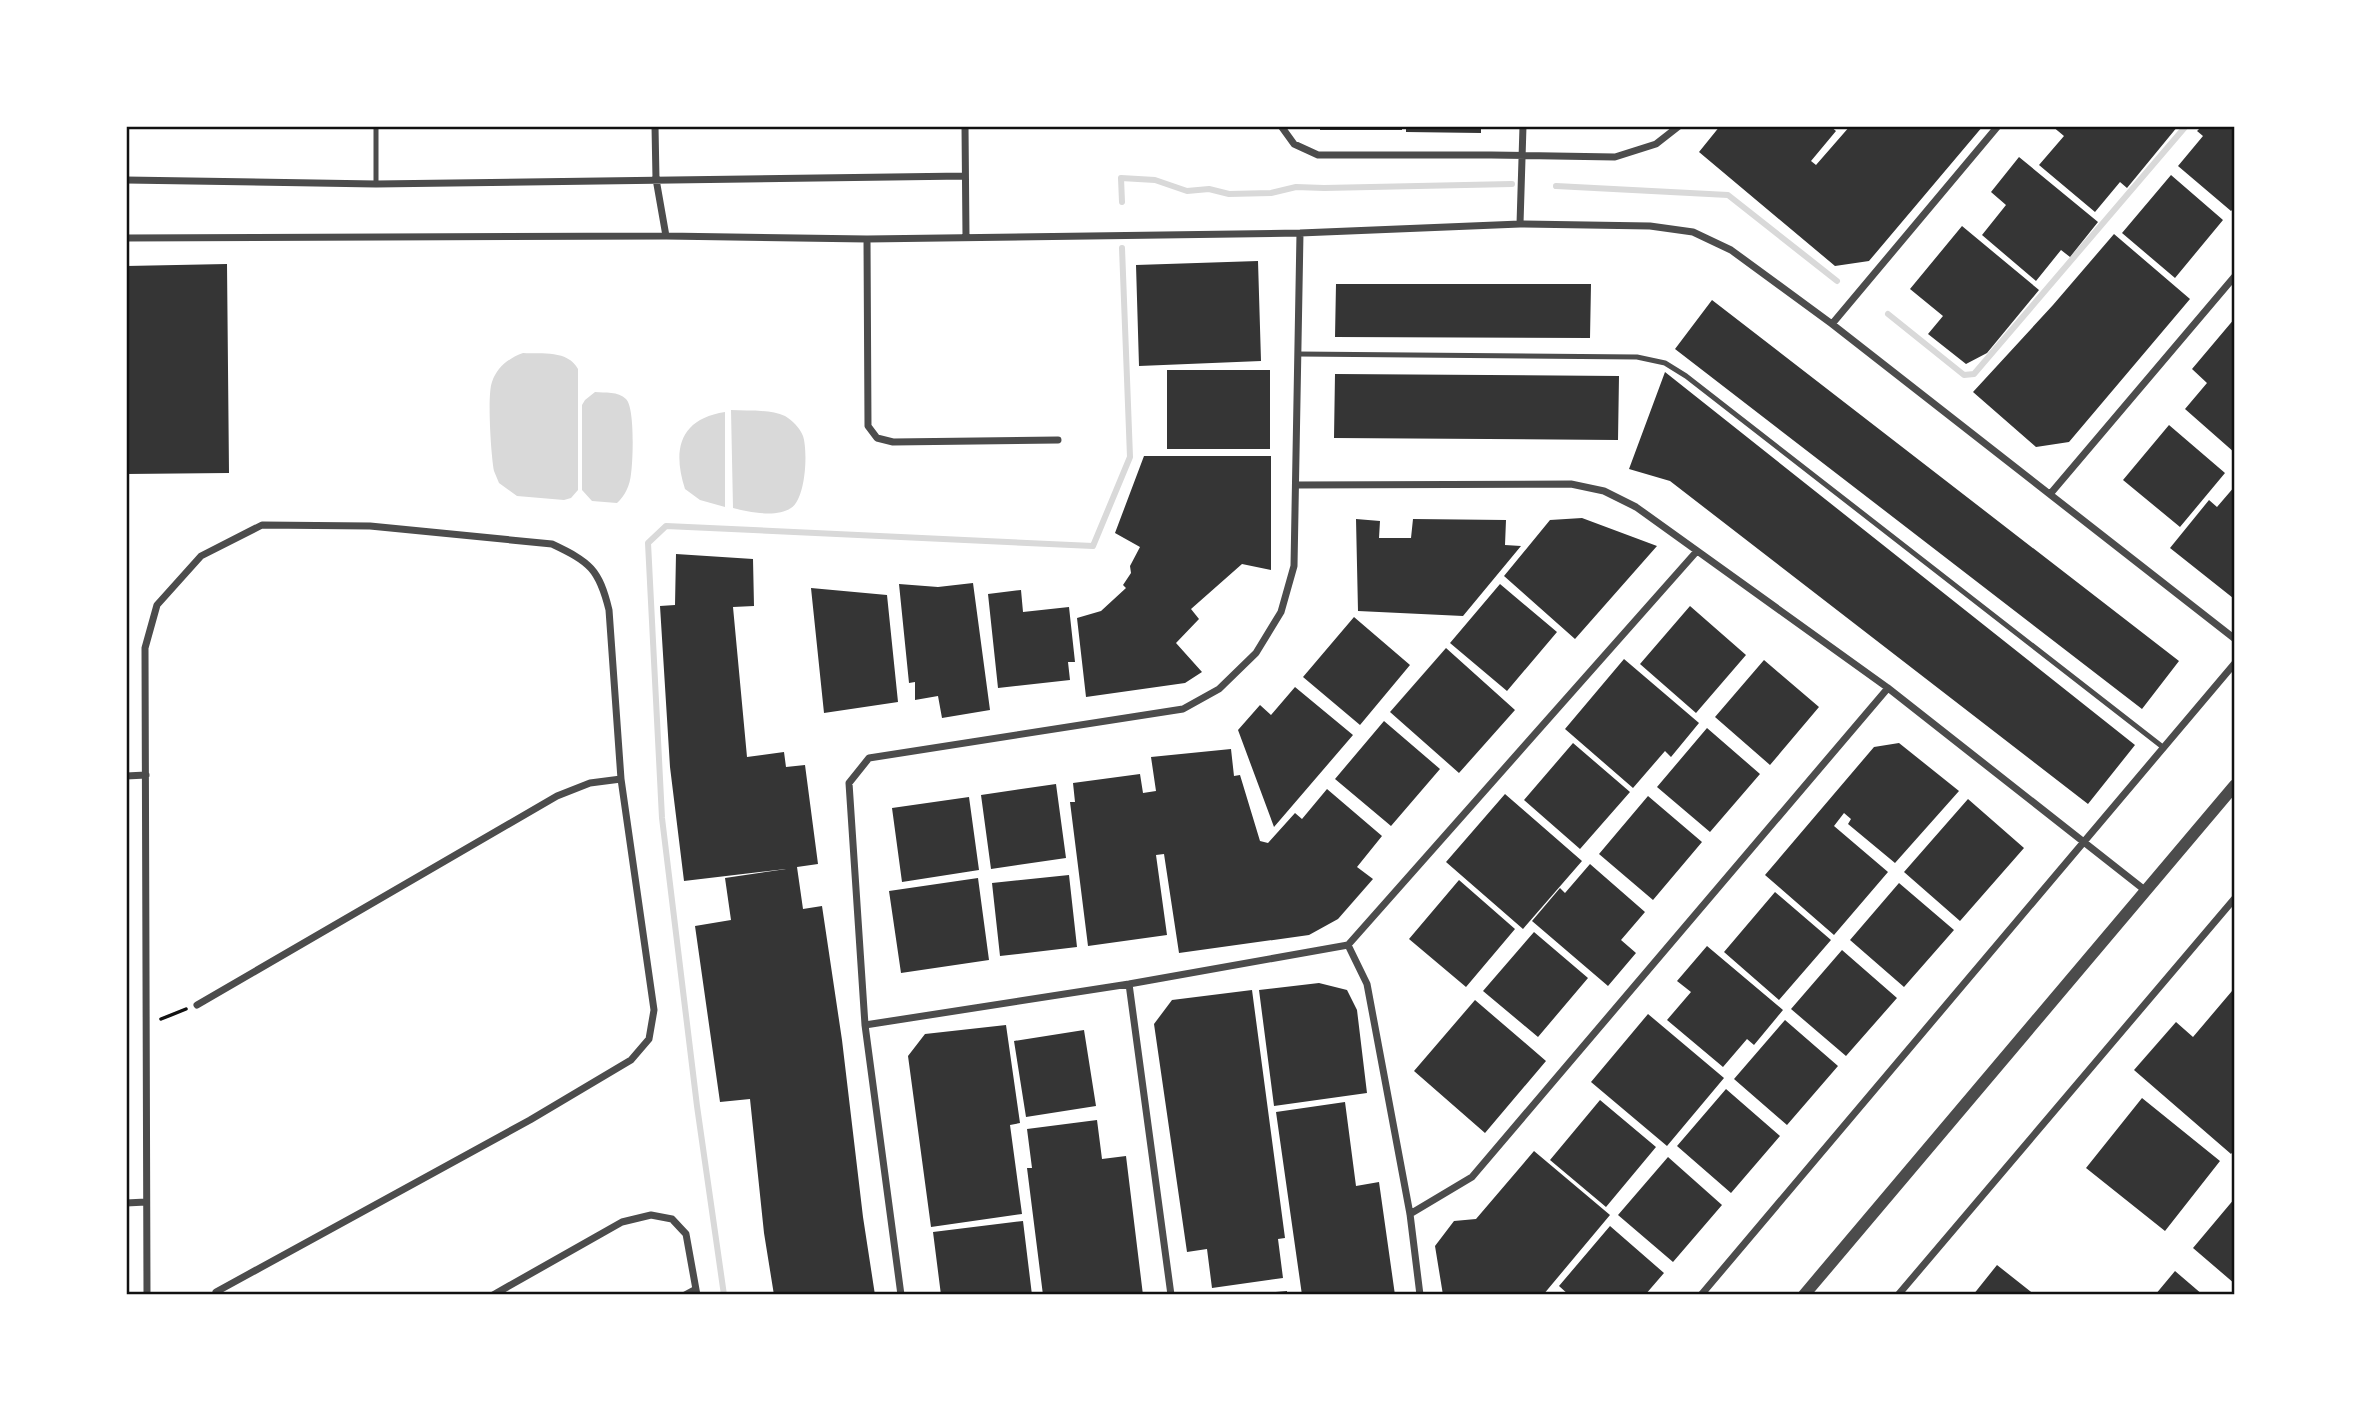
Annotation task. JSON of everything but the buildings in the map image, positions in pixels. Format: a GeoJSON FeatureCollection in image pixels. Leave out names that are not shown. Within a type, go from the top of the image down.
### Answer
{"type":"FeatureCollection","features":[{"type":"Feature","properties":{"kind":"street"},"geometry":{"type":"LineString","coordinates":[[655,126],[656,179],[666,236]]}},
{"type":"Feature","properties":{"kind":"street"},"geometry":{"type":"LineString","coordinates":[[965,126],[965,237]]}},
{"type":"Feature","properties":{"kind":"street"},"geometry":{"type":"LineString","coordinates":[[1281,126],[1294,144],[1318,155],[1615,158],[1656,144],[1679,126]]}},
{"type":"Feature","properties":{"kind":"street"},"geometry":{"type":"LineString","coordinates":[[1520,224],[1523,126]]}},
{"type":"Feature","properties":{"kind":"street"},"geometry":{"type":"LineString","coordinates":[[1832,324],[1998,126]]}},
{"type":"Feature","properties":{"kind":"street"},"geometry":{"type":"LineString","coordinates":[[126,180],[376,184],[965,176]]}},
{"type":"Feature","properties":{"kind":"street"},"geometry":{"type":"LineString","coordinates":[[126,238],[666,236],[867,239],[1300,233],[1520,224],[1650,226],[1693,232],[1731,250],[1832,324],[2235,639]]}},
{"type":"Feature","properties":{"kind":"street"},"geometry":{"type":"LineString","coordinates":[[901,1295],[865,1025],[849,783],[869,758],[1183,709],[1219,689],[1256,653],[1281,612],[1294,566],[1300,233]]}},
{"type":"Feature","properties":{"kind":"street"},"geometry":{"type":"LineString","coordinates":[[867,239],[869,426],[877,438],[893,442],[1058,440]]}},
{"type":"Feature","properties":{"kind":"street"},"geometry":{"type":"LineString","coordinates":[[2051,493],[2235,276]]}},
{"type":"Feature","properties":{"kind":"street"},"geometry":{"type":"LineString","coordinates":[[1296,485],[1571,484],[1604,491],[1636,507],[1888,688],[2146,891]]}},
{"type":"Feature","properties":{"kind":"street"},"geometry":{"type":"LineString","coordinates":[[147,1295],[145,648],[157,605],[201,556],[262,526],[370,526],[552,544],[573,554],[592,568],[603,586],[609,610],[621,779],[654,1010],[649,1039],[631,1060],[530,1120],[216,1292]]}},
{"type":"Feature","properties":{"kind":"street"},"geometry":{"type":"LineString","coordinates":[[865,1025],[1129,984],[1348,945],[1697,551]]}},
{"type":"Feature","properties":{"kind":"street"},"geometry":{"type":"LineString","coordinates":[[1701,1295],[2235,663]]}},
{"type":"Feature","properties":{"kind":"street"},"geometry":{"type":"LineString","coordinates":[[1410,1214],[1472,1177],[1888,688]]}},
{"type":"Feature","properties":{"kind":"street"},"geometry":{"type":"LineString","coordinates":[[126,776],[146,775]]}},
{"type":"Feature","properties":{"kind":"street"},"geometry":{"type":"LineString","coordinates":[[197,1005],[557,796],[590,783],[621,779]]}},
{"type":"Feature","properties":{"kind":"street"},"geometry":{"type":"LineString","coordinates":[[1804,1295],[2235,785]]}},
{"type":"Feature","properties":{"kind":"street"},"geometry":{"type":"LineString","coordinates":[[1898,1295],[2235,898]]}},
{"type":"Feature","properties":{"kind":"street"},"geometry":{"type":"LineString","coordinates":[[1348,945],[1367,984],[1410,1214],[1420,1295]]}},
{"type":"Feature","properties":{"kind":"street"},"geometry":{"type":"LineString","coordinates":[[1129,984],[1171,1295]]}},
{"type":"Feature","properties":{"kind":"street"},"geometry":{"type":"LineString","coordinates":[[126,1203],[146,1202]]}},
{"type":"Feature","properties":{"kind":"street"},"geometry":{"type":"LineString","coordinates":[[493,1295],[622,1222],[651,1215],[672,1219],[686,1234],[696,1291]]}},
{"type":"Feature","properties":{"kind":"lane"},"geometry":{"type":"LineString","coordinates":[[376,126],[376,184]]}},
{"type":"Feature","properties":{"kind":"lane"},"geometry":{"type":"LineString","coordinates":[[1298,354],[1637,357],[1665,363],[1686,376],[2164,748]]}},
{"type":"Feature","properties":{"kind":"lane"},"geometry":{"type":"LineString","coordinates":[[683,1295],[696,1291]]}},
{"type":"Feature","properties":{"kind":"path"},"geometry":{"type":"LineString","coordinates":[[146,1025],[197,1005]]}},
{"type":"Feature","properties":{"kind":"shaded area"},"geometry":{"type":"Polygon","coordinates":[[[523,353],[561,356],[574,363],[578,369],[578,490],[571,498],[564,500],[517,496],[499,483],[494,471],[490,412],[492,382],[504,364],[523,353]]]}},
{"type":"Feature","properties":{"kind":"shaded area"},"geometry":{"type":"Polygon","coordinates":[[[595,392],[623,396],[631,413],[633,446],[630,478],[625,494],[617,503],[592,501],[582,490],[582,405],[595,392]]]}},
{"type":"Feature","properties":{"kind":"shaded area"},"geometry":{"type":"Polygon","coordinates":[[[731,410],[779,414],[796,424],[800,430],[805,443],[803,485],[796,503],[791,508],[770,513],[733,508],[731,410]]]}},
{"type":"Feature","properties":{"kind":"shaded area"},"geometry":{"type":"Polygon","coordinates":[[[725,412],[725,507],[700,500],[685,489],[679,461],[683,438],[689,429],[698,421],[725,412]]]}},
{"type":"Feature","properties":{"kind":"waterway"},"geometry":{"type":"LineString","coordinates":[[1888,314],[1964,375],[1974,374],[2186,126]]}},
{"type":"Feature","properties":{"kind":"waterway"},"geometry":{"type":"LineString","coordinates":[[1122,202],[1121,178],[1155,180],[1187,191],[1209,189],[1229,194],[1271,193],[1296,187],[1512,184]]}},
{"type":"Feature","properties":{"kind":"waterway"},"geometry":{"type":"LineString","coordinates":[[1556,186],[1728,195],[1837,281]]}},
{"type":"Feature","properties":{"kind":"waterway"},"geometry":{"type":"LineString","coordinates":[[724,1295],[697,1106],[662,818],[648,543],[666,526],[1093,546],[1130,457],[1122,248]]}}]}
